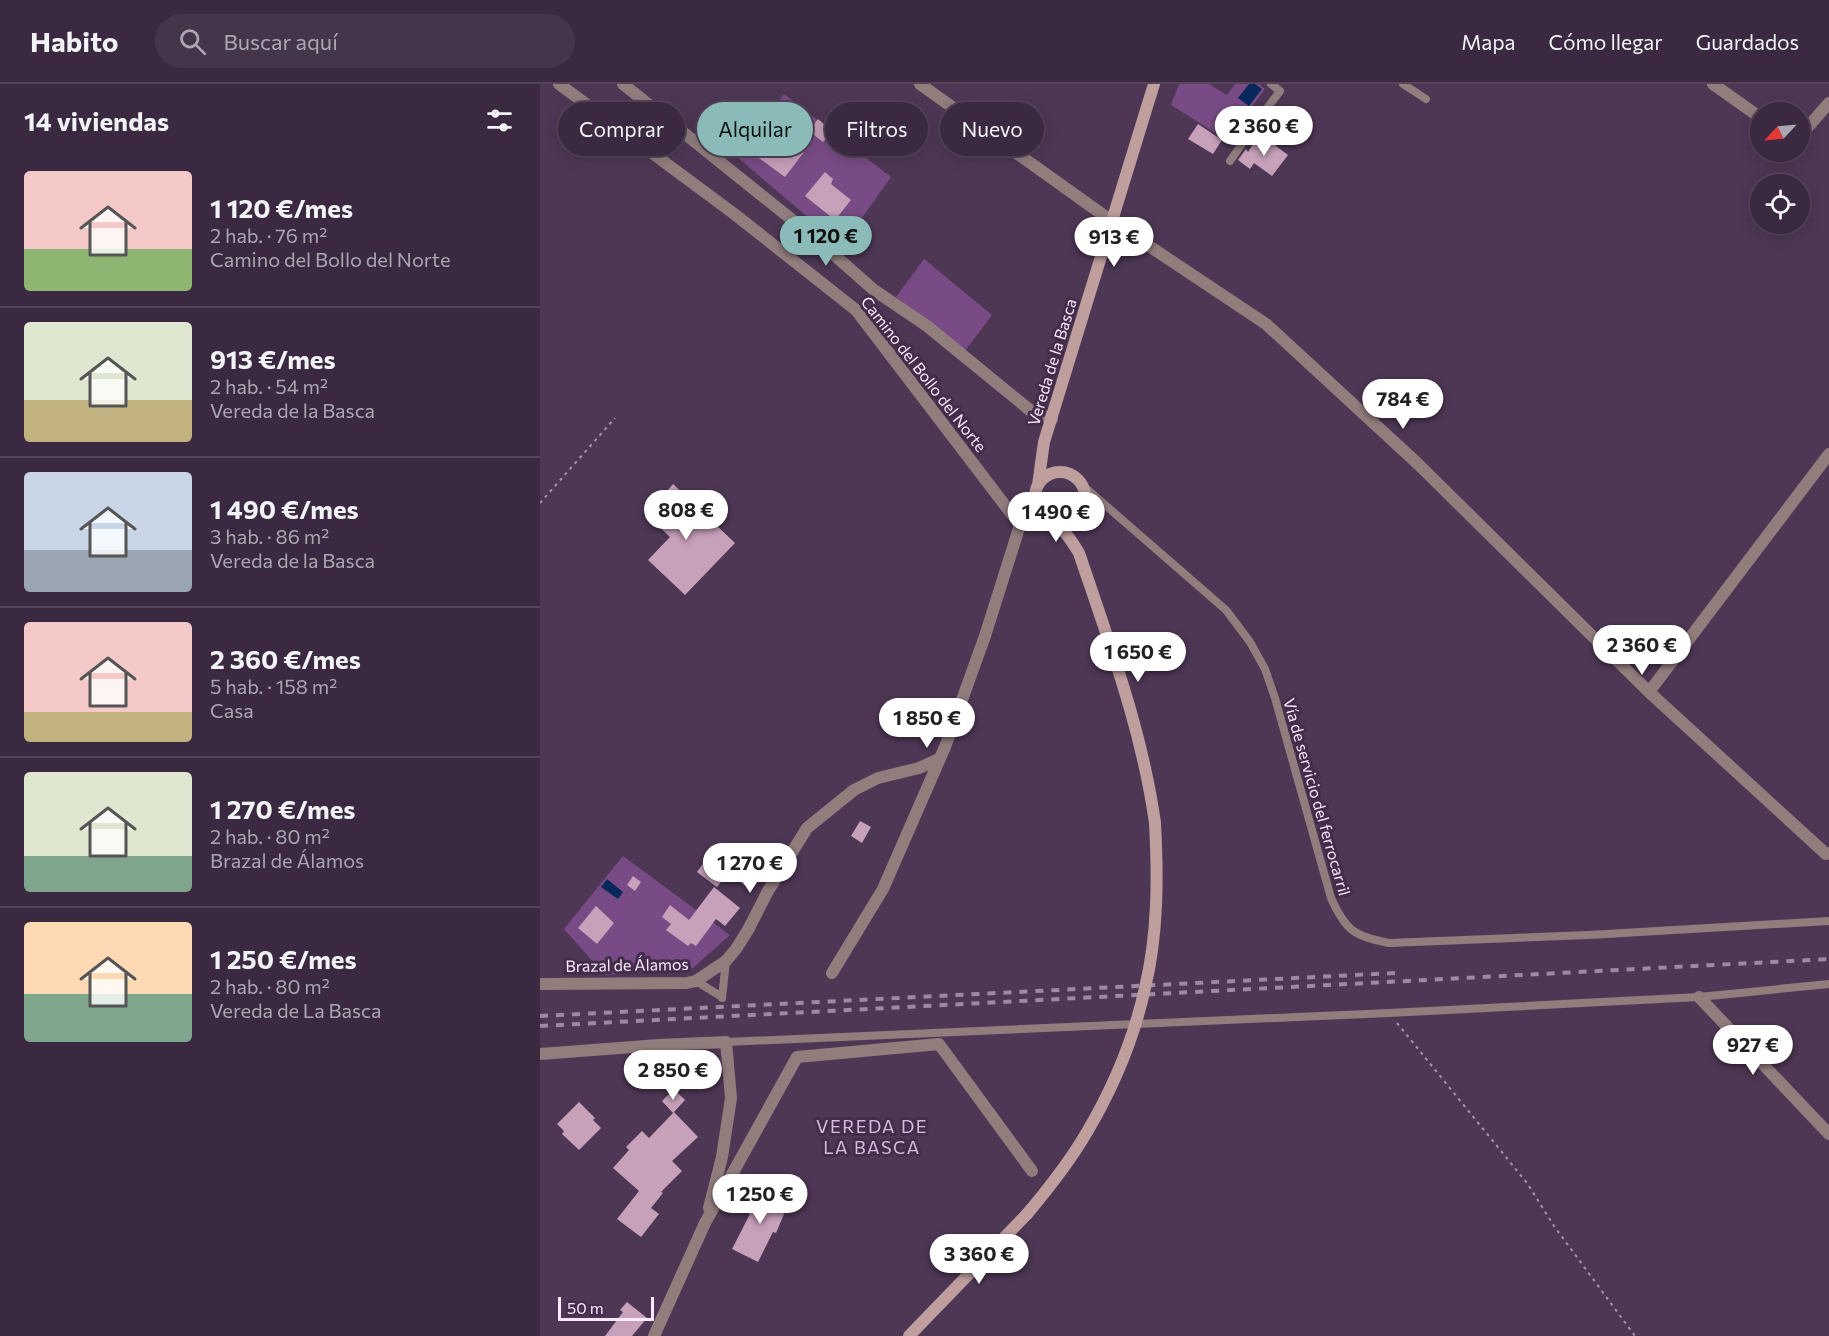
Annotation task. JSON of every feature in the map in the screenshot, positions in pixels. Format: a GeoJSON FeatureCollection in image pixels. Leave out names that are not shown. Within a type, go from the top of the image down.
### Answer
{"type":"FeatureCollection","features":[{"type":"Feature","properties":{"kind":"street","name":"Camino del Bollo del Norte"},"geometry":{"type":"LineString","coordinates":[[559,84],[733,213],[856,310],[1020,525]]}},
{"type":"Feature","properties":{"kind":"street"},"geometry":{"type":"LineString","coordinates":[[623,84],[816,239],[874,290],[927,326],[1031,411],[1052,418]]}},
{"type":"Feature","properties":{"kind":"street"},"geometry":{"type":"LineString","coordinates":[[920,84],[1113,222],[1266,324],[1417,463],[1649,692],[1828,854]]}},
{"type":"Feature","properties":{"kind":"street","name":"Vereda de la Basca"},"geometry":{"type":"LineString","coordinates":[[831,973],[883,889],[945,747],[986,636],[1020,525],[1037,490],[1044,442],[1154,84]]}},
{"type":"Feature","properties":{"kind":"street"},"geometry":{"type":"LineString","coordinates":[[1713,84],[1750,110]]}},
{"type":"Feature","properties":{"kind":"street"},"geometry":{"type":"LineString","coordinates":[[1810,124],[1829,102]]}},
{"type":"Feature","properties":{"kind":"street","name":"Vereda de la Basca"},"geometry":{"type":"LineString","coordinates":[[1044,442],[1051,459],[1065,472]]}},
{"type":"Feature","properties":{"kind":"street"},"geometry":{"type":"LineString","coordinates":[[1649,692],[1829,454]]}},
{"type":"Feature","properties":{"kind":"street"},"geometry":{"type":"LineString","coordinates":[[909,1336],[1027,1214],[1052,1184],[1087,1133],[1114,1079],[1139,1010],[1147,979],[1154,926],[1157,859],[1155,824],[1147,773],[1119,670],[1078,553],[1063,528],[1045,516],[1038,508],[1037,490],[1049,474],[1065,472],[1074,476],[1081,484],[1085,495],[1076,531],[1078,553]]}},
{"type":"Feature","properties":{"kind":"street"},"geometry":{"type":"LineString","coordinates":[[1020,525],[1029,519],[1045,516],[1055,521],[1069,520],[1081,511]]}},
{"type":"Feature","properties":{"kind":"street","name":"Brazal de Álamos"},"geometry":{"type":"LineString","coordinates":[[540,984],[687,983],[696,981],[726,961],[748,930],[768,891],[807,828],[854,790],[878,778],[919,768],[939,759]]}},
{"type":"Feature","properties":{"kind":"street"},"geometry":{"type":"LineString","coordinates":[[1699,996],[1829,1134]]}},
{"type":"Feature","properties":{"kind":"street"},"geometry":{"type":"LineString","coordinates":[[540,1054],[726,1042],[730,1098],[722,1157],[705,1223]]}},
{"type":"Feature","properties":{"kind":"street"},"geometry":{"type":"LineString","coordinates":[[654,1336],[705,1223],[797,1057],[939,1044],[1032,1171]]}},
{"type":"Feature","properties":{"kind":"lane"},"geometry":{"type":"LineString","coordinates":[[1230,161],[1280,91],[1271,84]]}},
{"type":"Feature","properties":{"kind":"lane"},"geometry":{"type":"LineString","coordinates":[[1403,84],[1426,99]]}},
{"type":"Feature","properties":{"kind":"lane"},"geometry":{"type":"LineString","coordinates":[[1262,115],[1283,131]]}},
{"type":"Feature","properties":{"kind":"lane","name":"Vía de servicio del ferrocarril"},"geometry":{"type":"LineString","coordinates":[[1081,484],[1226,610],[1250,642],[1265,669],[1275,698],[1331,897],[1339,916],[1350,930],[1366,939],[1389,943],[1589,935],[1829,921]]}},
{"type":"Feature","properties":{"kind":"lane"},"geometry":{"type":"LineString","coordinates":[[1081,511],[1092,505],[1105,506]]}},
{"type":"Feature","properties":{"kind":"lane"},"geometry":{"type":"LineString","coordinates":[[696,981],[722,997],[726,961]]}},
{"type":"Feature","properties":{"kind":"lane"},"geometry":{"type":"LineString","coordinates":[[726,1042],[1389,1013],[1699,996],[1829,984]]}},
{"type":"Feature","properties":{"kind":"path"},"geometry":{"type":"LineString","coordinates":[[540,503],[615,418]]}},
{"type":"Feature","properties":{"kind":"path"},"geometry":{"type":"LineString","coordinates":[[1389,1013],[1527,1182],[1554,1226],[1635,1336]]}},
{"type":"Feature","properties":{"kind":"shaded area"},"geometry":{"type":"Polygon","coordinates":[[[1179,84],[1209,84],[1227,95],[1235,84],[1259,84],[1265,89],[1227,140],[1171,105],[1179,84]]]}},
{"type":"Feature","properties":{"kind":"shaded area"},"geometry":{"type":"Polygon","coordinates":[[[784,94],[794,102],[778,102],[784,94]]]}},
{"type":"Feature","properties":{"kind":"shaded area"},"geometry":{"type":"Polygon","coordinates":[[[813,116],[825,126],[825,156],[864,156],[891,177],[842,246],[737,157],[813,156],[813,116]]]}},
{"type":"Feature","properties":{"kind":"shaded area"},"geometry":{"type":"Polygon","coordinates":[[[924,259],[992,315],[965,351],[896,297],[924,259]]]}},
{"type":"Feature","properties":{"kind":"shaded area"},"geometry":{"type":"Polygon","coordinates":[[[623,856],[730,935],[693,968],[605,975],[564,929],[623,856]]]}},
{"type":"Feature","properties":{"kind":"water"},"geometry":{"type":"Polygon","coordinates":[[[1249,84],[1255,84],[1262,89],[1249,106],[1238,98],[1249,84]]]}},
{"type":"Feature","properties":{"kind":"water"},"geometry":{"type":"Polygon","coordinates":[[[607,879],[623,892],[618,899],[601,887],[607,879]]]}},
{"type":"Feature","properties":{"kind":"building"},"geometry":{"type":"Polygon","coordinates":[[[818,119],[825,125],[823,142],[813,134],[813,126],[818,119]]]}},
{"type":"Feature","properties":{"kind":"building"},"geometry":{"type":"Polygon","coordinates":[[[1198,124],[1222,140],[1213,154],[1188,139],[1198,124]]]}},
{"type":"Feature","properties":{"kind":"building"},"geometry":{"type":"Polygon","coordinates":[[[1264,137],[1288,155],[1272,176],[1254,163],[1250,169],[1238,160],[1246,149],[1248,152],[1255,141],[1259,145],[1264,137]]]}},
{"type":"Feature","properties":{"kind":"building"},"geometry":{"type":"Polygon","coordinates":[[[756,156],[801,156],[785,177],[756,156]]]}},
{"type":"Feature","properties":{"kind":"building"},"geometry":{"type":"Polygon","coordinates":[[[825,172],[833,179],[831,184],[851,200],[835,220],[805,196],[825,172]]]}},
{"type":"Feature","properties":{"kind":"building"},"geometry":{"type":"Polygon","coordinates":[[[673,484],[735,543],[685,595],[648,560],[670,537],[647,515],[673,484]]]}},
{"type":"Feature","properties":{"kind":"building"},"geometry":{"type":"Polygon","coordinates":[[[860,821],[871,827],[862,843],[851,836],[860,821]]]}},
{"type":"Feature","properties":{"kind":"building"},"geometry":{"type":"Polygon","coordinates":[[[733,852],[759,873],[748,888],[721,867],[733,852]]]}},
{"type":"Feature","properties":{"kind":"building"},"geometry":{"type":"Polygon","coordinates":[[[707,858],[727,874],[717,887],[697,872],[707,858]]]}},
{"type":"Feature","properties":{"kind":"building"},"geometry":{"type":"Polygon","coordinates":[[[633,876],[641,882],[635,891],[627,885],[633,876]]]}},
{"type":"Feature","properties":{"kind":"building"},"geometry":{"type":"Polygon","coordinates":[[[714,887],[740,908],[725,926],[716,919],[696,946],[691,943],[688,946],[666,930],[671,924],[662,917],[670,905],[689,920],[714,887]]]}},
{"type":"Feature","properties":{"kind":"building"},"geometry":{"type":"Polygon","coordinates":[[[596,906],[614,923],[597,944],[578,928],[596,906]]]}},
{"type":"Feature","properties":{"kind":"building"},"geometry":{"type":"Polygon","coordinates":[[[674,1089],[685,1100],[673,1113],[662,1101],[674,1089]]]}},
{"type":"Feature","properties":{"kind":"building"},"geometry":{"type":"Polygon","coordinates":[[[579,1102],[595,1118],[593,1120],[601,1128],[579,1150],[562,1134],[564,1131],[557,1124],[579,1102]]]}},
{"type":"Feature","properties":{"kind":"building"},"geometry":{"type":"Polygon","coordinates":[[[674,1112],[698,1137],[672,1161],[682,1171],[661,1192],[663,1193],[651,1208],[659,1214],[641,1237],[617,1219],[639,1191],[613,1168],[629,1150],[626,1147],[642,1131],[649,1138],[674,1112]]]}},
{"type":"Feature","properties":{"kind":"building"},"geometry":{"type":"Polygon","coordinates":[[[758,1188],[785,1200],[781,1210],[784,1214],[776,1233],[773,1232],[758,1262],[732,1249],[750,1214],[748,1213],[758,1188]]]}},
{"type":"Feature","properties":{"kind":"building"},"geometry":{"type":"Polygon","coordinates":[[[627,1302],[647,1318],[632,1336],[605,1336],[623,1312],[620,1310],[627,1302]]]}},
{"type":"Feature","properties":{"kind":"railway"},"geometry":{"type":"LineString","coordinates":[[540,1026],[1829,959]]}},
{"type":"Feature","properties":{"kind":"railway"},"geometry":{"type":"LineString","coordinates":[[540,1016],[1395,973]]}},
{"type":"Feature","properties":{"kind":"district","name":"VEREDA DE LA BASCA"},"geometry":{"type":"Point","coordinates":[872,1137]}}]}
